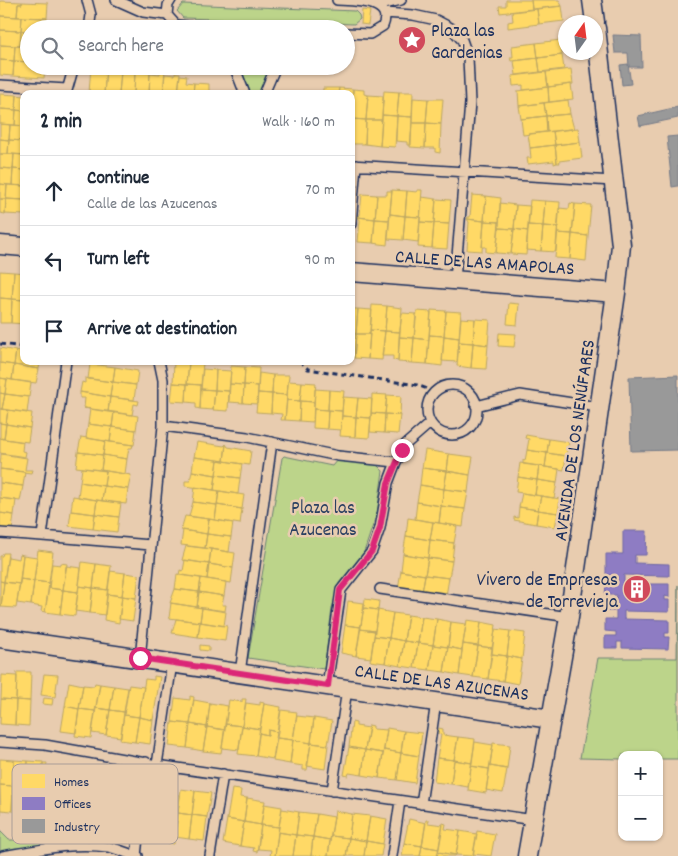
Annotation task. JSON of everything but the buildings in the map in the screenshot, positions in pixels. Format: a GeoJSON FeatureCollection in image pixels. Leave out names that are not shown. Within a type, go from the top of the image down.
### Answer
{"type":"FeatureCollection","features":[{"type":"Feature","properties":{"kind":"street"},"geometry":{"type":"LineString","coordinates":[[592,0],[594,15]]}},
{"type":"Feature","properties":{"kind":"street","name":"AVENIDA DE LOS NENÚFARES"},"geometry":{"type":"LineString","coordinates":[[528,856],[569,617],[616,293],[621,245],[600,60]]}},
{"type":"Feature","properties":{"kind":"street"},"geometry":{"type":"LineString","coordinates":[[0,245],[20,247]]}},
{"type":"Feature","properties":{"kind":"street","name":"CALLE DE LAS AMAPOLAS"},"geometry":{"type":"LineString","coordinates":[[355,272],[616,293]]}},
{"type":"Feature","properties":{"kind":"street","name":"CALLE DE LAS AZUCENAS"},"geometry":{"type":"LineString","coordinates":[[0,638],[551,719]]}},
{"type":"Feature","properties":{"kind":"lane"},"geometry":{"type":"LineString","coordinates":[[87,0],[91,15],[90,20]]}},
{"type":"Feature","properties":{"kind":"lane"},"geometry":{"type":"LineString","coordinates":[[116,0],[143,12],[167,15]]}},
{"type":"Feature","properties":{"kind":"lane"},"geometry":{"type":"LineString","coordinates":[[170,20],[167,15],[171,0]]}},
{"type":"Feature","properties":{"kind":"lane"},"geometry":{"type":"LineString","coordinates":[[337,0],[369,1],[382,9],[436,20],[451,28],[462,40],[468,57],[470,77],[456,280]]}},
{"type":"Feature","properties":{"kind":"lane"},"geometry":{"type":"LineString","coordinates":[[382,9],[401,0]]}},
{"type":"Feature","properties":{"kind":"lane"},"geometry":{"type":"LineString","coordinates":[[355,33],[375,33],[382,26],[382,9]]}},
{"type":"Feature","properties":{"kind":"lane"},"geometry":{"type":"LineString","coordinates":[[67,90],[71,75]]}},
{"type":"Feature","properties":{"kind":"lane"},"geometry":{"type":"LineString","coordinates":[[238,75],[243,90]]}},
{"type":"Feature","properties":{"kind":"lane"},"geometry":{"type":"LineString","coordinates":[[266,90],[272,75]]}},
{"type":"Feature","properties":{"kind":"lane"},"geometry":{"type":"LineString","coordinates":[[0,85],[56,90]]}},
{"type":"Feature","properties":{"kind":"lane"},"geometry":{"type":"LineString","coordinates":[[355,165],[613,181]]}},
{"type":"Feature","properties":{"kind":"lane"},"geometry":{"type":"LineString","coordinates":[[42,536],[65,365]]}},
{"type":"Feature","properties":{"kind":"lane"},"geometry":{"type":"LineString","coordinates":[[140,658],[163,426],[163,380],[160,365]]}},
{"type":"Feature","properties":{"kind":"lane"},"geometry":{"type":"LineString","coordinates":[[460,386],[474,398],[476,406],[476,416],[472,425],[456,435],[446,434],[437,430],[430,423],[427,407],[434,392],[442,387],[460,386]]}},
{"type":"Feature","properties":{"kind":"lane"},"geometry":{"type":"LineString","coordinates":[[476,406],[520,395],[598,407]]}},
{"type":"Feature","properties":{"kind":"lane"},"geometry":{"type":"LineString","coordinates":[[328,686],[340,590],[372,551],[380,528],[388,483],[396,462],[406,444],[430,423]]}},
{"type":"Feature","properties":{"kind":"lane"},"geometry":{"type":"LineString","coordinates":[[163,426],[272,442],[361,460],[396,462]]}},
{"type":"Feature","properties":{"kind":"lane"},"geometry":{"type":"LineString","coordinates":[[240,673],[272,442]]}},
{"type":"Feature","properties":{"kind":"lane"},"geometry":{"type":"LineString","coordinates":[[0,533],[151,544]]}},
{"type":"Feature","properties":{"kind":"lane"},"geometry":{"type":"LineString","coordinates":[[380,589],[569,617]]}},
{"type":"Feature","properties":{"kind":"lane"},"geometry":{"type":"LineString","coordinates":[[0,742],[45,745],[157,764],[172,663]]}},
{"type":"Feature","properties":{"kind":"lane"},"geometry":{"type":"LineString","coordinates":[[332,791],[347,689]]}},
{"type":"Feature","properties":{"kind":"lane"},"geometry":{"type":"LineString","coordinates":[[421,804],[436,702]]}},
{"type":"Feature","properties":{"kind":"lane"},"geometry":{"type":"LineString","coordinates":[[178,767],[534,820]]}},
{"type":"Feature","properties":{"kind":"lane"},"geometry":{"type":"LineString","coordinates":[[210,856],[223,774]]}},
{"type":"Feature","properties":{"kind":"lane"},"geometry":{"type":"LineString","coordinates":[[392,856],[400,801]]}},
{"type":"Feature","properties":{"kind":"lane"},"geometry":{"type":"LineString","coordinates":[[3,856],[48,848],[83,845],[108,847],[137,856]]}},
{"type":"Feature","properties":{"kind":"path"},"geometry":{"type":"LineString","coordinates":[[0,344],[20,346]]}},
{"type":"Feature","properties":{"kind":"path"},"geometry":{"type":"LineString","coordinates":[[304,365],[308,369],[350,377],[418,385],[434,392]]}},
{"type":"Feature","properties":{"kind":"green space"},"geometry":{"type":"Polygon","coordinates":[[[183,4],[355,11],[360,19],[355,23],[355,20],[183,18],[177,11],[183,4]]]}},
{"type":"Feature","properties":{"kind":"green space"},"geometry":{"type":"Polygon","coordinates":[[[244,75],[267,75],[261,90],[249,90],[244,75]]]}},
{"type":"Feature","properties":{"kind":"green space","name":"Plaza las Azucenas"},"geometry":{"type":"Polygon","coordinates":[[[284,456],[332,466],[337,460],[376,464],[383,471],[377,513],[364,552],[339,583],[332,609],[324,669],[248,658],[282,458],[284,456]]]}},
{"type":"Feature","properties":{"kind":"green space"},"geometry":{"type":"Polygon","coordinates":[[[678,585],[678,759],[663,759],[663,751],[618,751],[618,759],[580,758],[598,658],[677,658],[678,585]]]}},
{"type":"Feature","properties":{"kind":"green space"},"geometry":{"type":"Polygon","coordinates":[[[0,831],[9,840],[12,840],[12,844],[78,844],[78,848],[47,849],[46,856],[0,856],[0,831]]]}},
{"type":"Feature","properties":{"kind":"place","name":"Plaza las Gardenias"},"geometry":{"type":"Point","coordinates":[412,40]}},
{"type":"Feature","properties":{"kind":"place","name":"Vivero de Empresas de Torrevieja"},"geometry":{"type":"Point","coordinates":[637,589]}},
{"type":"Feature","properties":{"kind":"route"},"geometry":{"type":"LineString","coordinates":[[140,658],[328,686],[340,590],[372,551],[380,528],[388,483],[402,450]]}}]}
